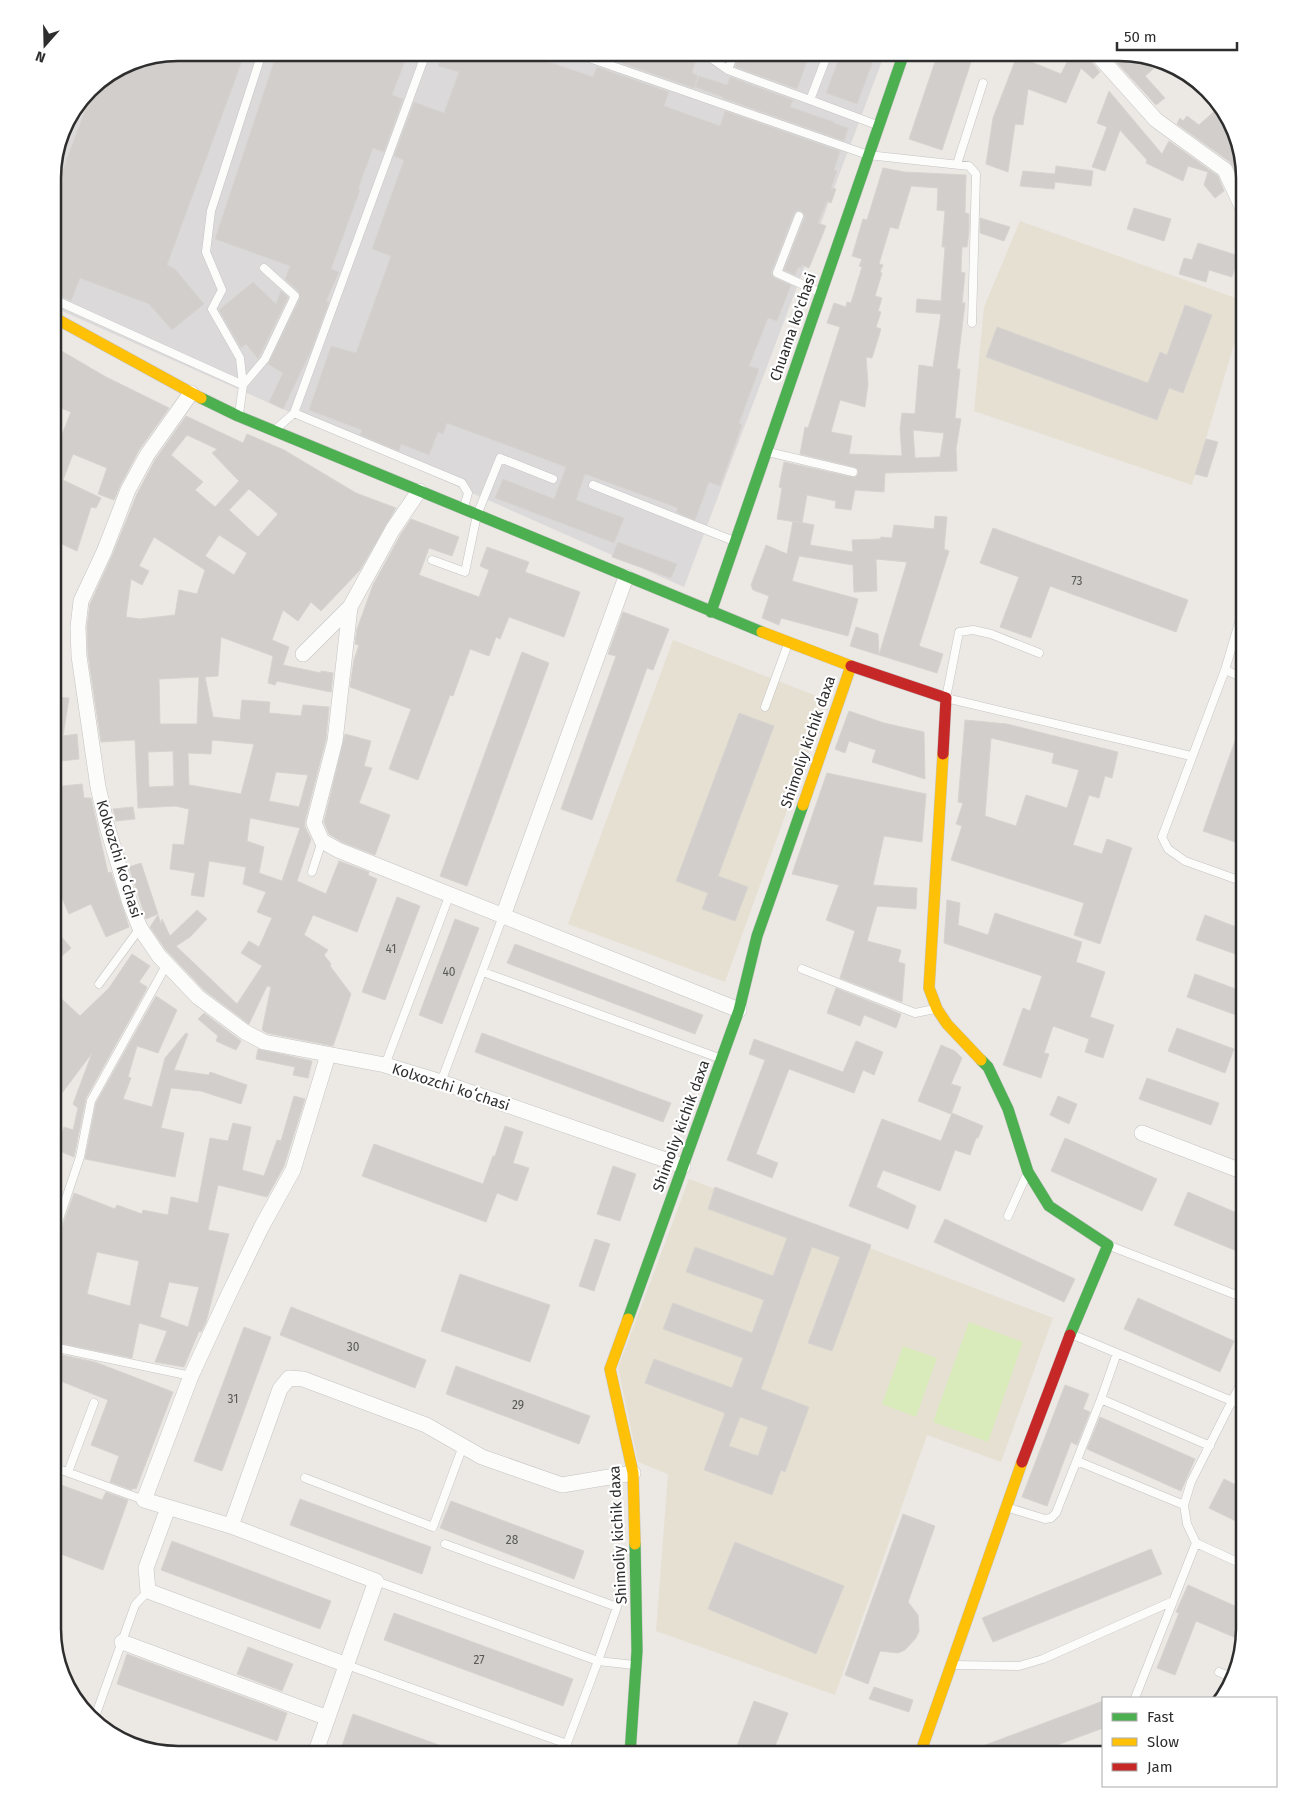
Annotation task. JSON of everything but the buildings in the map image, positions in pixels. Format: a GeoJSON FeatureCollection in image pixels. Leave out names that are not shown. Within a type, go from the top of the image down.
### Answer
{"type":"FeatureCollection","features":[{"type":"Feature","properties":{"kind":"street","name":"Chuama ko'chasi"},"geometry":{"type":"LineString","coordinates":[[710,612],[901,62]]}},
{"type":"Feature","properties":{"kind":"street"},"geometry":{"type":"LineString","coordinates":[[1104,62],[1156,120],[1224,170],[1236,195]]}},
{"type":"Feature","properties":{"kind":"street","name":"Shimoliy kichik daxa"},"geometry":{"type":"LineString","coordinates":[[62,322],[238,416],[710,612],[850,666],[757,936],[739,1010],[610,1369],[633,1473],[636,1665],[631,1745]]}},
{"type":"Feature","properties":{"kind":"street","name":"Kolxozchi koʻchasi"},"geometry":{"type":"LineString","coordinates":[[192,393],[147,455],[128,490],[104,552],[81,601],[78,627],[79,656],[98,787],[107,826],[130,902],[140,928],[159,956],[198,997],[245,1032],[264,1042],[385,1065],[441,1082],[683,1166]]}},
{"type":"Feature","properties":{"kind":"street"},"geometry":{"type":"LineString","coordinates":[[303,654],[350,608],[393,529],[419,491]]}},
{"type":"Feature","properties":{"kind":"street"},"geometry":{"type":"LineString","coordinates":[[503,916],[626,577]]}},
{"type":"Feature","properties":{"kind":"street"},"geometry":{"type":"LineString","coordinates":[[350,608],[335,741],[314,823],[322,841],[338,850],[739,1010]]}},
{"type":"Feature","properties":{"kind":"street"},"geometry":{"type":"LineString","coordinates":[[850,666],[946,698],[929,988],[937,1009],[947,1024],[988,1067],[1008,1109],[1028,1172],[1049,1206],[1108,1246],[1070,1334],[1005,1507],[923,1746]]}},
{"type":"Feature","properties":{"kind":"street"},"geometry":{"type":"LineString","coordinates":[[318,1745],[376,1581],[231,1526],[144,1500],[192,1376],[226,1298],[293,1170],[328,1055]]}},
{"type":"Feature","properties":{"kind":"street"},"geometry":{"type":"LineString","coordinates":[[1142,1133],[1236,1169]]}},
{"type":"Feature","properties":{"kind":"street"},"geometry":{"type":"LineString","coordinates":[[231,1526],[280,1388],[289,1378],[303,1378],[426,1425],[482,1457],[562,1485],[633,1473]]}},
{"type":"Feature","properties":{"kind":"street"},"geometry":{"type":"LineString","coordinates":[[168,1508],[146,1568],[148,1591],[347,1664]]}},
{"type":"Feature","properties":{"kind":"street"},"geometry":{"type":"LineString","coordinates":[[122,1642],[328,1718]]}},
{"type":"Feature","properties":{"kind":"lane"},"geometry":{"type":"LineString","coordinates":[[238,416],[243,385],[240,358],[212,309],[222,290],[206,252],[211,211],[259,62]]}},
{"type":"Feature","properties":{"kind":"lane"},"geometry":{"type":"LineString","coordinates":[[274,430],[294,413],[423,62]]}},
{"type":"Feature","properties":{"kind":"lane"},"geometry":{"type":"LineString","coordinates":[[603,62],[868,155],[969,166],[976,174],[972,323]]}},
{"type":"Feature","properties":{"kind":"lane"},"geometry":{"type":"LineString","coordinates":[[717,62],[728,70],[879,126]]}},
{"type":"Feature","properties":{"kind":"lane"},"geometry":{"type":"LineString","coordinates":[[728,70],[731,62]]}},
{"type":"Feature","properties":{"kind":"lane"},"geometry":{"type":"LineString","coordinates":[[810,100],[825,62]]}},
{"type":"Feature","properties":{"kind":"lane"},"geometry":{"type":"LineString","coordinates":[[957,164],[983,83]]}},
{"type":"Feature","properties":{"kind":"lane"},"geometry":{"type":"LineString","coordinates":[[799,216],[777,273],[821,292]]}},
{"type":"Feature","properties":{"kind":"lane"},"geometry":{"type":"LineString","coordinates":[[243,385],[265,359],[295,296],[264,268]]}},
{"type":"Feature","properties":{"kind":"lane"},"geometry":{"type":"LineString","coordinates":[[62,304],[243,385]]}},
{"type":"Feature","properties":{"kind":"lane"},"geometry":{"type":"LineString","coordinates":[[294,413],[462,483],[468,493],[463,509]]}},
{"type":"Feature","properties":{"kind":"lane"},"geometry":{"type":"LineString","coordinates":[[766,451],[853,472]]}},
{"type":"Feature","properties":{"kind":"lane"},"geometry":{"type":"LineString","coordinates":[[432,560],[465,572],[478,515],[500,458],[553,479]]}},
{"type":"Feature","properties":{"kind":"lane"},"geometry":{"type":"LineString","coordinates":[[593,485],[734,541]]}},
{"type":"Feature","properties":{"kind":"lane"},"geometry":{"type":"LineString","coordinates":[[1039,653],[992,634],[973,630],[959,632],[946,698],[1191,756]]}},
{"type":"Feature","properties":{"kind":"lane"},"geometry":{"type":"LineString","coordinates":[[1236,632],[1224,670],[1162,837],[1168,849],[1185,861],[1236,879]]}},
{"type":"Feature","properties":{"kind":"lane"},"geometry":{"type":"LineString","coordinates":[[765,708],[788,642]]}},
{"type":"Feature","properties":{"kind":"lane"},"geometry":{"type":"LineString","coordinates":[[1224,670],[1236,675]]}},
{"type":"Feature","properties":{"kind":"lane"},"geometry":{"type":"LineString","coordinates":[[312,872],[322,841]]}},
{"type":"Feature","properties":{"kind":"lane"},"geometry":{"type":"LineString","coordinates":[[385,1065],[450,894]]}},
{"type":"Feature","properties":{"kind":"lane"},"geometry":{"type":"LineString","coordinates":[[441,1082],[503,916]]}},
{"type":"Feature","properties":{"kind":"lane"},"geometry":{"type":"LineString","coordinates":[[99,984],[140,928]]}},
{"type":"Feature","properties":{"kind":"lane"},"geometry":{"type":"LineString","coordinates":[[61,1207],[80,1157],[91,1101],[167,964]]}},
{"type":"Feature","properties":{"kind":"lane"},"geometry":{"type":"LineString","coordinates":[[802,969],[916,1013],[937,1009]]}},
{"type":"Feature","properties":{"kind":"lane"},"geometry":{"type":"LineString","coordinates":[[483,972],[721,1059]]}},
{"type":"Feature","properties":{"kind":"lane"},"geometry":{"type":"LineString","coordinates":[[1008,1216],[1028,1172]]}},
{"type":"Feature","properties":{"kind":"lane"},"geometry":{"type":"LineString","coordinates":[[1108,1246],[1236,1295]]}},
{"type":"Feature","properties":{"kind":"lane"},"geometry":{"type":"LineString","coordinates":[[1070,1334],[1236,1402]]}},
{"type":"Feature","properties":{"kind":"lane"},"geometry":{"type":"LineString","coordinates":[[61,1349],[192,1376]]}},
{"type":"Feature","properties":{"kind":"lane"},"geometry":{"type":"LineString","coordinates":[[1005,1507],[1045,1519],[1051,1518],[1056,1513],[1117,1353]]}},
{"type":"Feature","properties":{"kind":"lane"},"geometry":{"type":"LineString","coordinates":[[1236,1395],[1191,1482],[1184,1505],[1187,1524],[1196,1543],[1236,1561]]}},
{"type":"Feature","properties":{"kind":"lane"},"geometry":{"type":"LineString","coordinates":[[1101,1399],[1210,1446]]}},
{"type":"Feature","properties":{"kind":"lane"},"geometry":{"type":"LineString","coordinates":[[68,1472],[94,1403]]}},
{"type":"Feature","properties":{"kind":"lane"},"geometry":{"type":"LineString","coordinates":[[305,1478],[433,1527],[463,1446]]}},
{"type":"Feature","properties":{"kind":"lane"},"geometry":{"type":"LineString","coordinates":[[1077,1461],[1184,1505]]}},
{"type":"Feature","properties":{"kind":"lane"},"geometry":{"type":"LineString","coordinates":[[61,1470],[144,1500]]}},
{"type":"Feature","properties":{"kind":"lane"},"geometry":{"type":"LineString","coordinates":[[1135,1697],[1196,1543]]}},
{"type":"Feature","properties":{"kind":"lane"},"geometry":{"type":"LineString","coordinates":[[445,1544],[617,1608],[636,1606]]}},
{"type":"Feature","properties":{"kind":"lane"},"geometry":{"type":"LineString","coordinates":[[376,1581],[598,1661],[636,1665]]}},
{"type":"Feature","properties":{"kind":"lane"},"geometry":{"type":"LineString","coordinates":[[97,1712],[135,1605],[148,1591]]}},
{"type":"Feature","properties":{"kind":"lane"},"geometry":{"type":"LineString","coordinates":[[950,1665],[1019,1666],[1043,1659],[1173,1601]]}},
{"type":"Feature","properties":{"kind":"lane"},"geometry":{"type":"LineString","coordinates":[[347,1664],[567,1744],[617,1608]]}},
{"type":"Feature","properties":{"kind":"lane"},"geometry":{"type":"LineString","coordinates":[[1218,1672],[1226,1675]]}},
{"type":"Feature","properties":{"kind":"shaded area"},"geometry":{"type":"Polygon","coordinates":[[[171,62],[882,62],[684,587],[62,311],[62,163],[70,134],[90,101],[113,81],[127,73],[141,67],[171,62]]]}},
{"type":"Feature","properties":{"kind":"shaded area"},"geometry":{"type":"Polygon","coordinates":[[[1020,221],[1236,298],[1236,338],[1192,485],[974,411],[984,307],[1020,221]]]}},
{"type":"Feature","properties":{"kind":"shaded area"},"geometry":{"type":"Polygon","coordinates":[[[673,640],[827,700],[725,982],[568,924],[673,640]]]}},
{"type":"Feature","properties":{"kind":"shaded area"},"geometry":{"type":"Polygon","coordinates":[[[689,1179],[1053,1318],[1001,1462],[927,1435],[835,1695],[656,1631],[668,1474],[638,1462],[618,1368],[689,1179]]]}},
{"type":"Feature","properties":{"kind":"green space"},"geometry":{"type":"Polygon","coordinates":[[[969,1322],[1023,1342],[988,1442],[933,1422],[969,1322]]]}},
{"type":"Feature","properties":{"kind":"green space"},"geometry":{"type":"Polygon","coordinates":[[[903,1346],[937,1358],[916,1417],[882,1404],[903,1346]]]}},
{"type":"Feature","properties":{"kind":"traffic: fast"},"geometry":{"type":"LineString","coordinates":[[711,612],[901,62]]}},
{"type":"Feature","properties":{"kind":"traffic: fast"},"geometry":{"type":"LineString","coordinates":[[201,398],[238,416],[762,632]]}},
{"type":"Feature","properties":{"kind":"traffic: fast"},"geometry":{"type":"LineString","coordinates":[[628,1319],[739,1010],[757,936],[803,805]]}},
{"type":"Feature","properties":{"kind":"traffic: fast"},"geometry":{"type":"LineString","coordinates":[[981,1060],[988,1067],[1008,1109],[1028,1172],[1049,1206],[1108,1245],[1070,1335]]}},
{"type":"Feature","properties":{"kind":"traffic: fast"},"geometry":{"type":"LineString","coordinates":[[631,1745],[637,1651],[635,1544]]}},
{"type":"Feature","properties":{"kind":"traffic: slow"},"geometry":{"type":"LineString","coordinates":[[62,322],[201,398]]}},
{"type":"Feature","properties":{"kind":"traffic: slow"},"geometry":{"type":"LineString","coordinates":[[762,632],[851,666],[803,805]]}},
{"type":"Feature","properties":{"kind":"traffic: slow"},"geometry":{"type":"LineString","coordinates":[[943,754],[929,988],[937,1009],[947,1024],[981,1060]]}},
{"type":"Feature","properties":{"kind":"traffic: slow"},"geometry":{"type":"LineString","coordinates":[[628,1319],[610,1369],[633,1473],[635,1544]]}},
{"type":"Feature","properties":{"kind":"traffic: slow"},"geometry":{"type":"LineString","coordinates":[[923,1746],[1022,1462]]}},
{"type":"Feature","properties":{"kind":"traffic: jam"},"geometry":{"type":"LineString","coordinates":[[851,666],[946,698],[943,754]]}},
{"type":"Feature","properties":{"kind":"traffic: jam"},"geometry":{"type":"LineString","coordinates":[[1022,1462],[1070,1335]]}}]}
